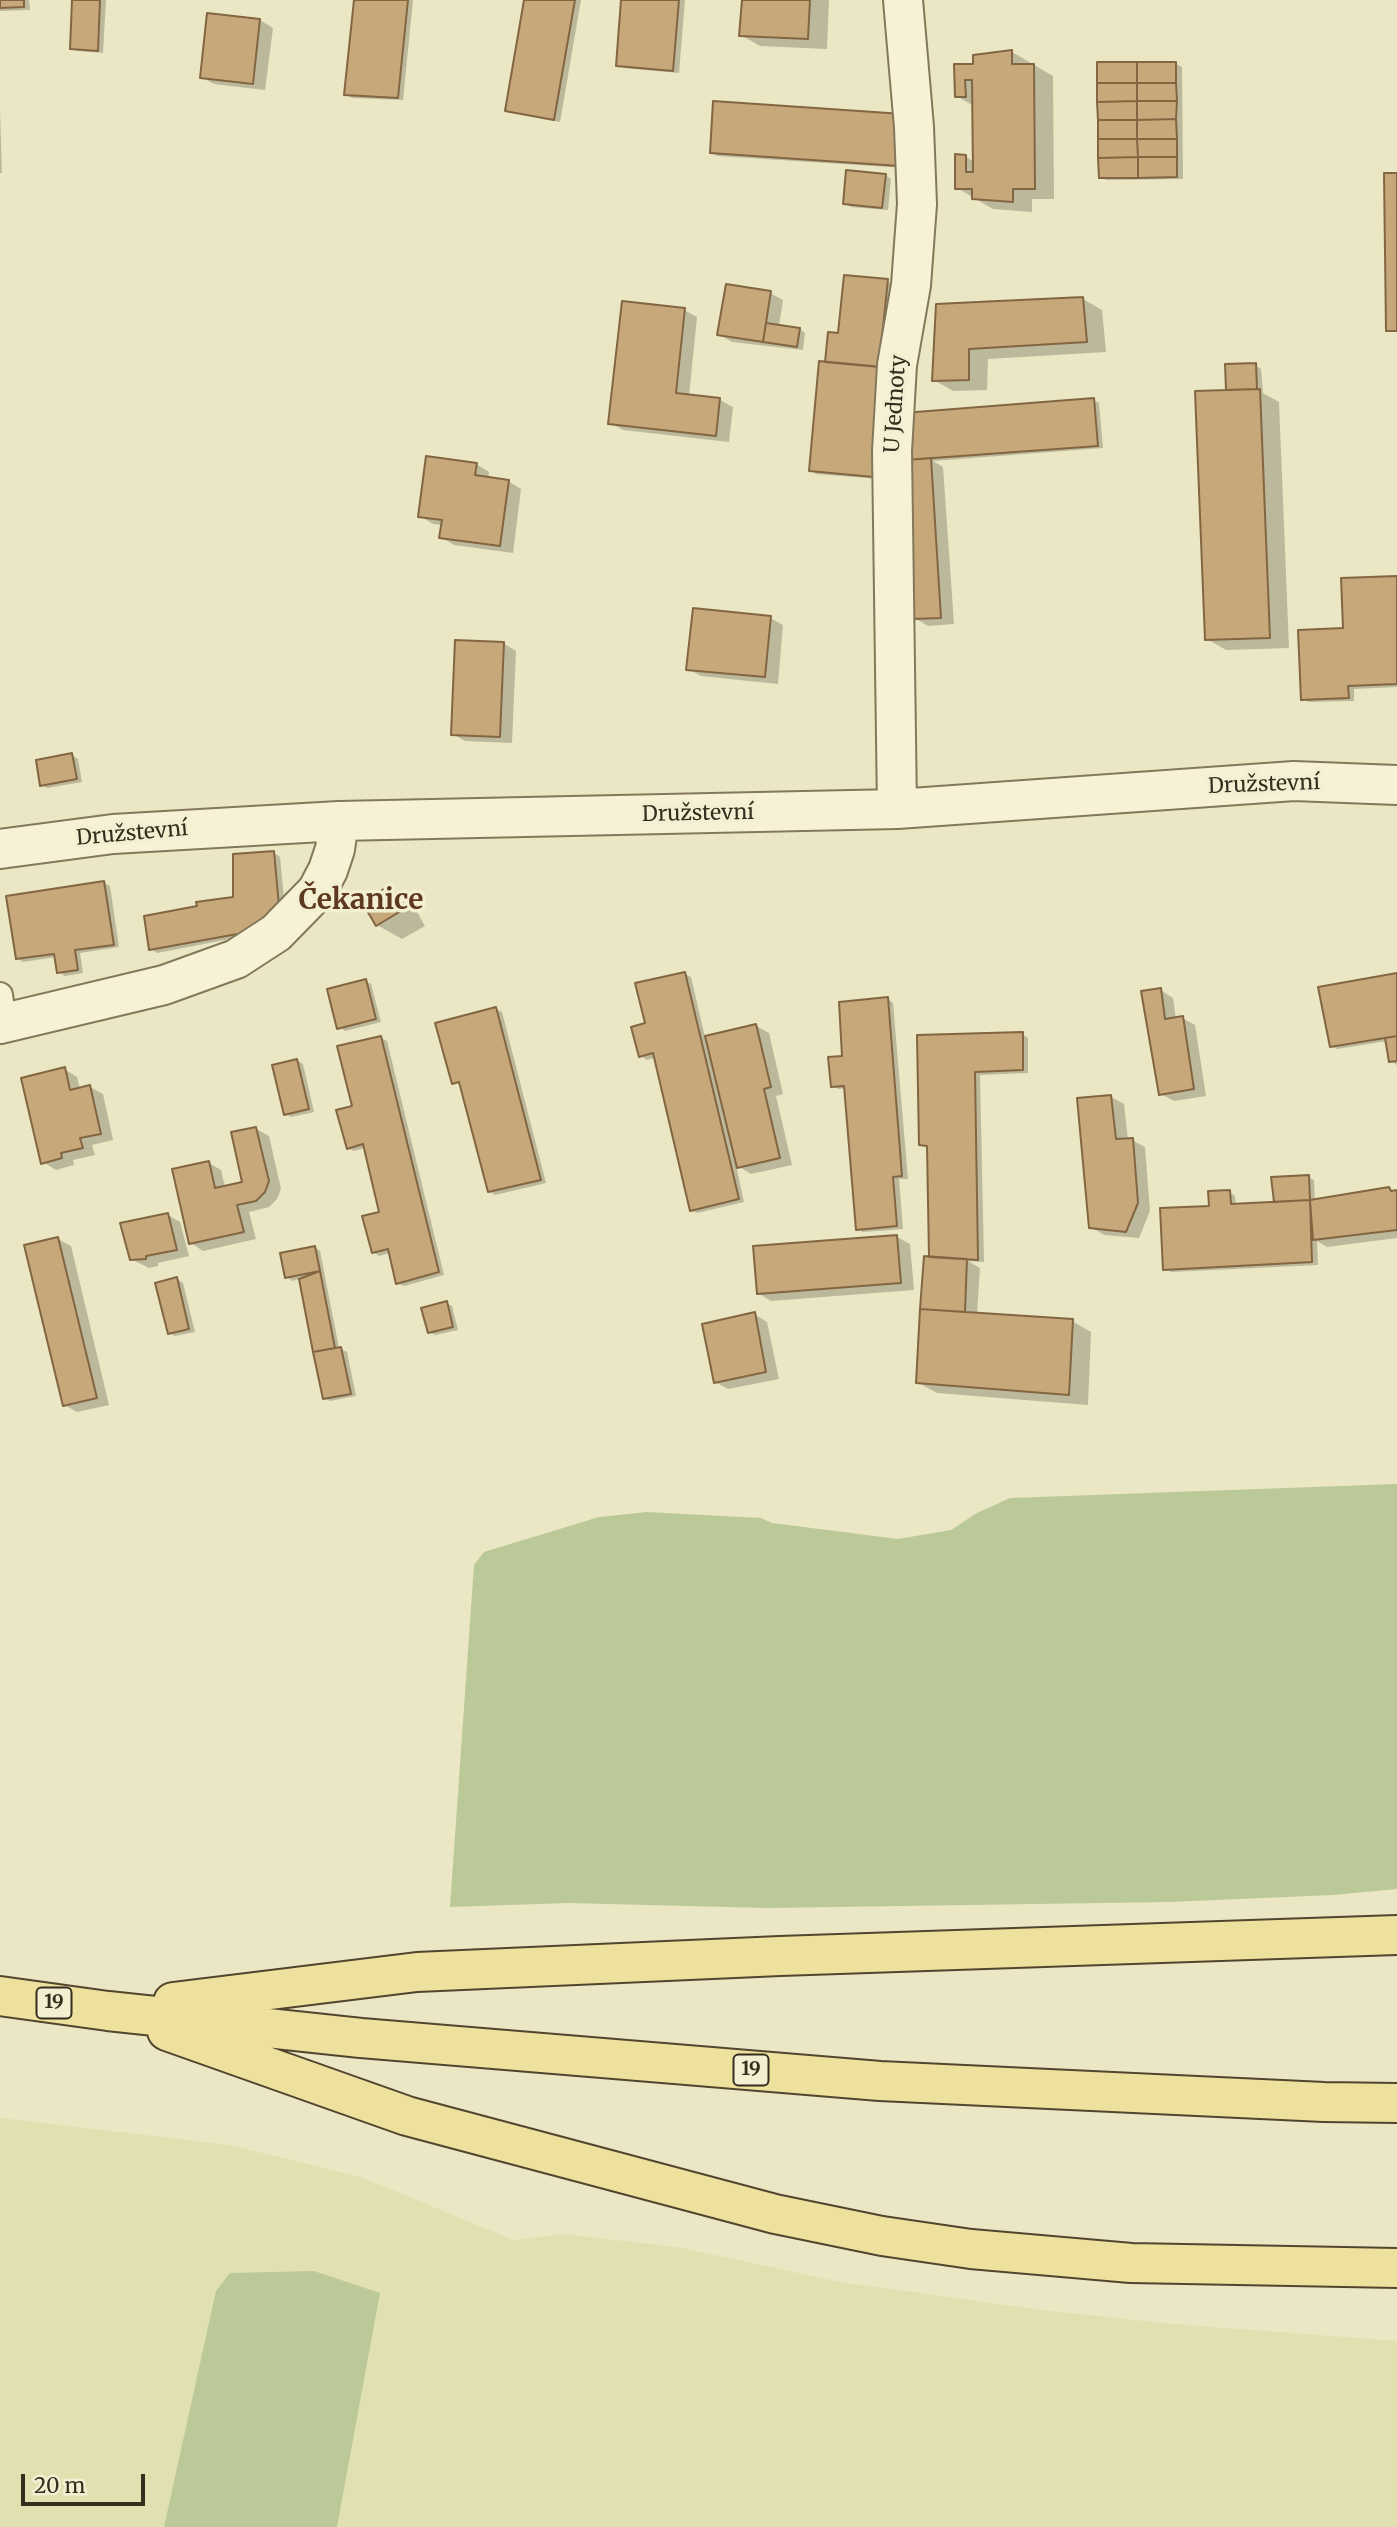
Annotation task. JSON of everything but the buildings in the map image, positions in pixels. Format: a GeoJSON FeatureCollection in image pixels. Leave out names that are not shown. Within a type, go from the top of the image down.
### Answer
{"type":"FeatureCollection","features":[{"type":"Feature","properties":{"kind":"main road"},"geometry":{"type":"LineString","coordinates":[[108,2011],[417,1972],[794,1955],[1397,1936]]}},
{"type":"Feature","properties":{"kind":"main road","name":"19"},"geometry":{"type":"LineString","coordinates":[[0,1996],[108,2011],[362,2038],[880,2081],[1324,2102],[1397,2103]]}},
{"type":"Feature","properties":{"kind":"main road"},"geometry":{"type":"LineString","coordinates":[[108,2011],[407,2116],[775,2214],[883,2236],[971,2249],[1131,2263],[1397,2268]]}},
{"type":"Feature","properties":{"kind":"street","name":"U Jednoty"},"geometry":{"type":"LineString","coordinates":[[897,809],[892,451],[898,365],[911,285],[918,204],[915,127],[903,0]]}},
{"type":"Feature","properties":{"kind":"street","name":"Družstevní"},"geometry":{"type":"LineString","coordinates":[[0,849],[113,834],[339,821],[897,809],[1294,781],[1397,785]]}},
{"type":"Feature","properties":{"kind":"street"},"geometry":{"type":"LineString","coordinates":[[1,1014],[164,985],[236,959],[276,933],[317,891],[335,849],[339,821]]}},
{"type":"Feature","properties":{"kind":"green space"},"geometry":{"type":"Polygon","coordinates":[[[1397,1484],[1397,1889],[1333,1895],[1169,1902],[767,1908],[568,1903],[450,1907],[474,1565],[484,1552],[599,1517],[647,1512],[761,1518],[772,1523],[898,1539],[951,1530],[977,1513],[1010,1498],[1397,1484]]]}},
{"type":"Feature","properties":{"kind":"green space"},"geometry":{"type":"Polygon","coordinates":[[[0,2118],[229,2145],[361,2177],[513,2240],[565,2234],[682,2248],[840,2282],[1041,2310],[1172,2324],[1397,2341],[1397,2527],[337,2527],[380,2293],[168,2517],[164,2527],[0,2527],[0,2118]]]}},
{"type":"Feature","properties":{"kind":"green space"},"geometry":{"type":"Polygon","coordinates":[[[314,2271],[380,2293],[337,2527],[164,2527],[216,2291],[230,2273],[314,2271]]]}},
{"type":"Feature","properties":{"kind":"district","name":"Čekanice"},"geometry":{"type":"Point","coordinates":[361,901]}}]}
